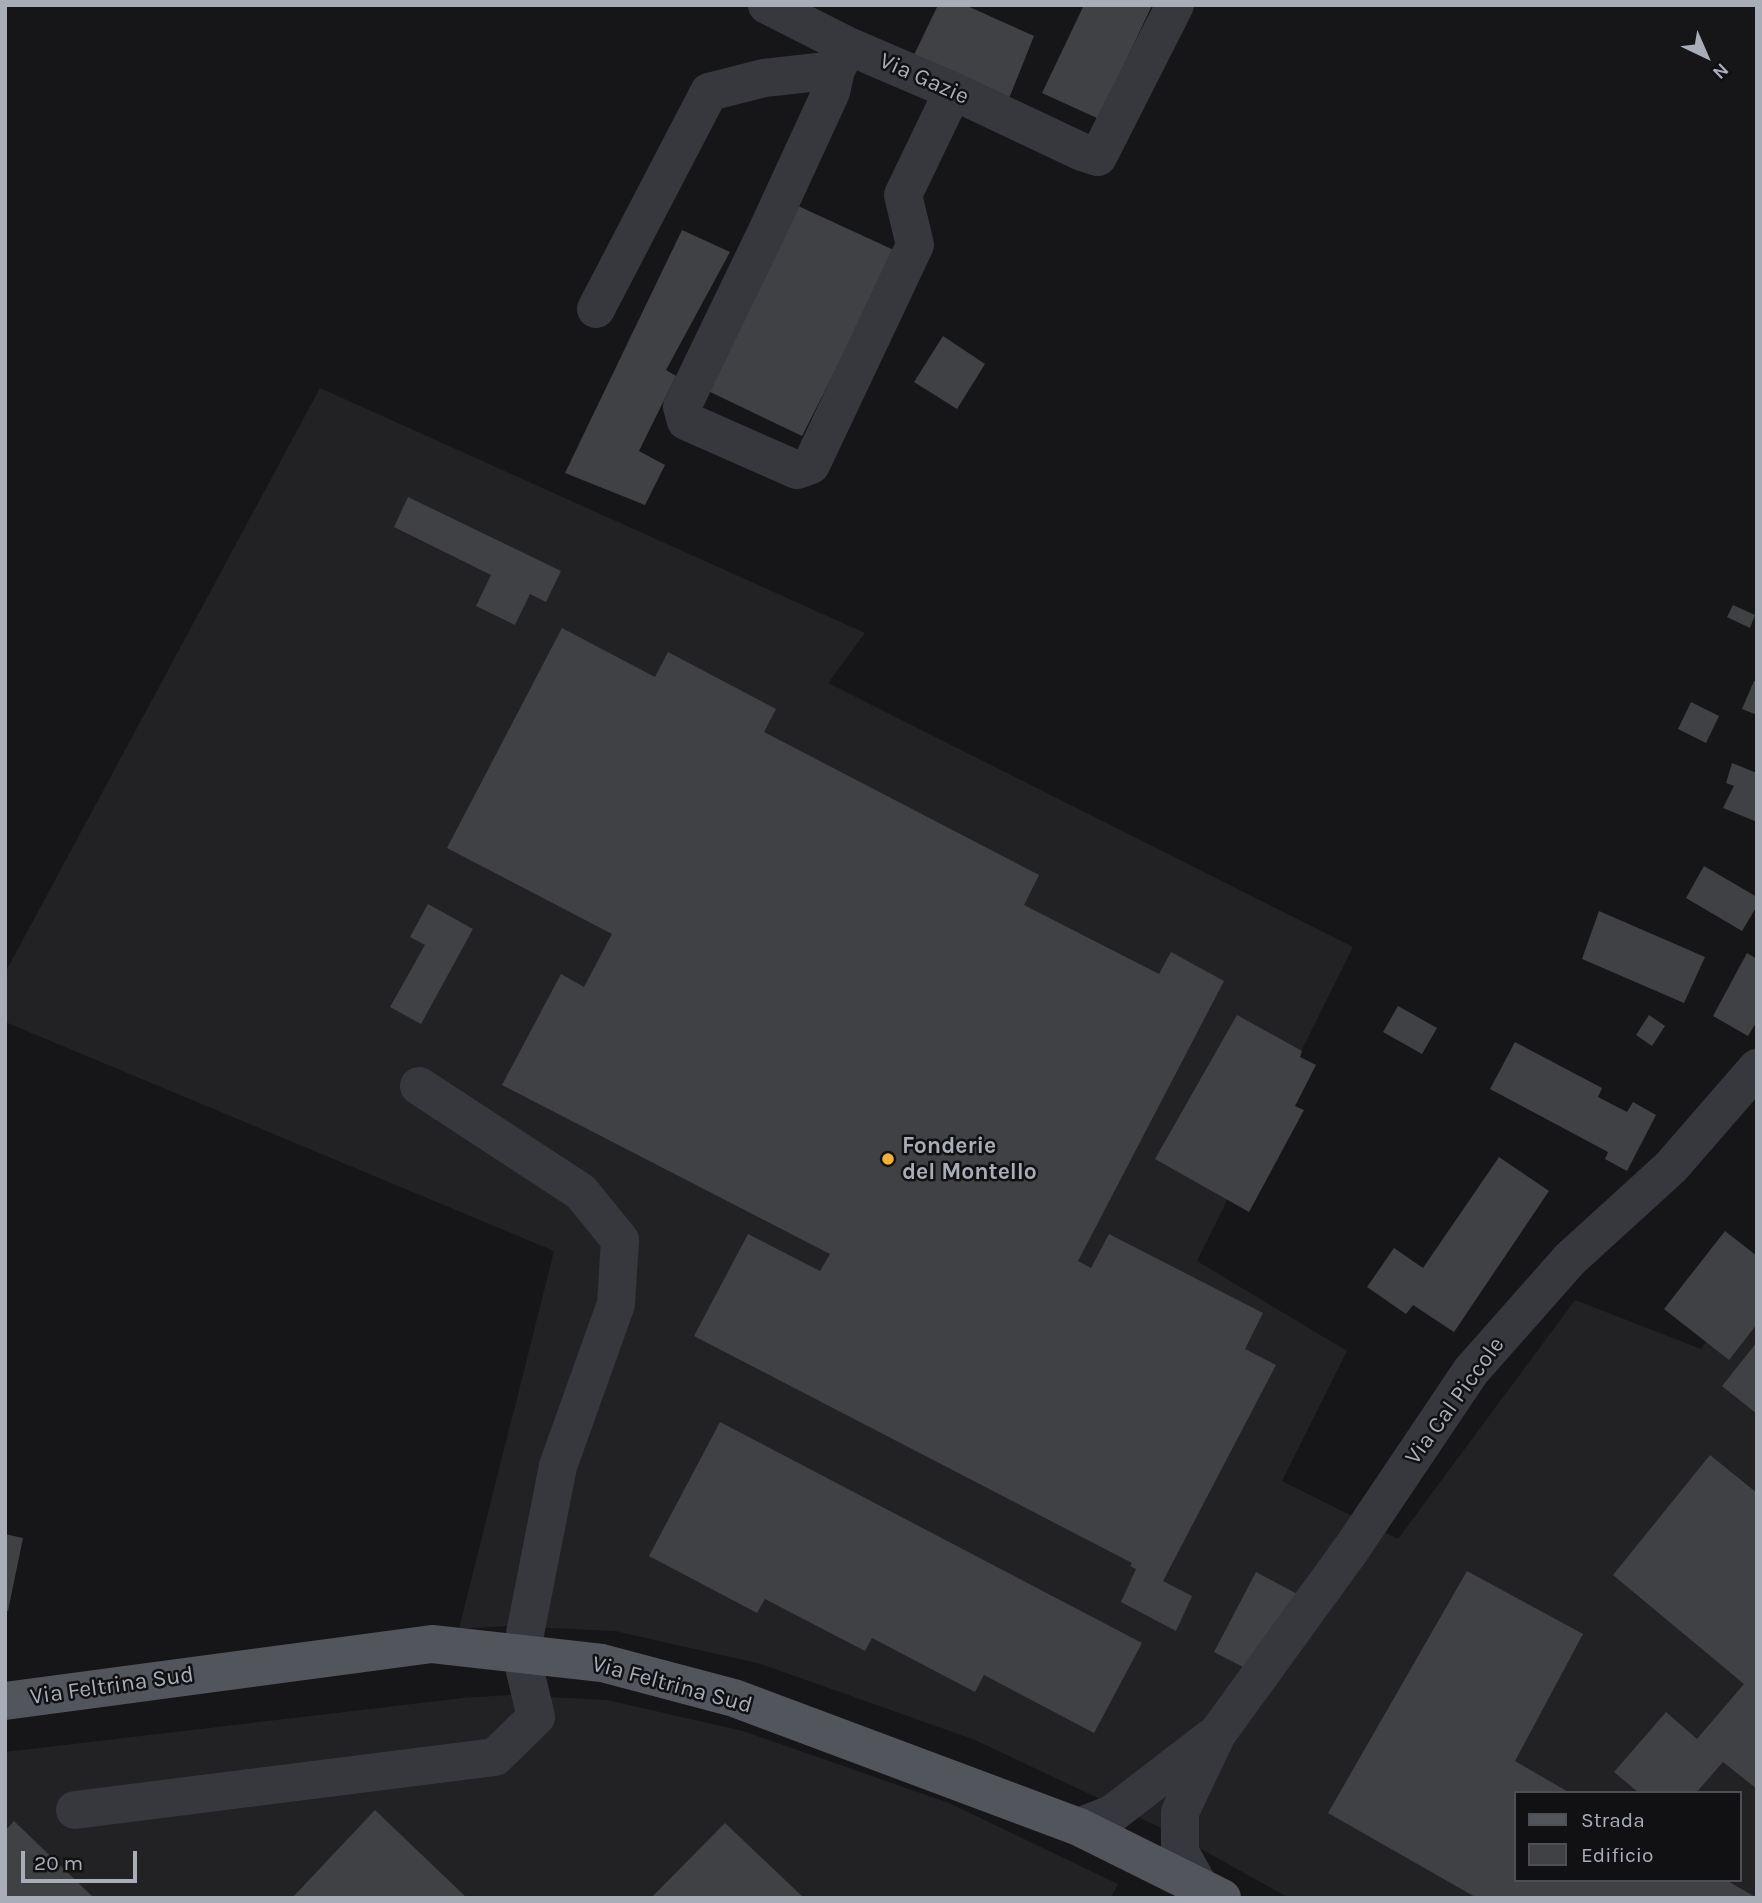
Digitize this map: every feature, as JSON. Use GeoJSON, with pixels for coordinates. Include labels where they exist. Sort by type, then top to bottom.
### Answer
{"type":"FeatureCollection","features":[{"type":"Feature","properties":{"kind":"main road","name":"Via Feltrina Sud"},"geometry":{"type":"LineString","coordinates":[[5,1701],[432,1644],[602,1663],[734,1698],[1079,1827],[1193,1890]]}},
{"type":"Feature","properties":{"kind":"street","name":"Via Gazie"},"geometry":{"type":"LineString","coordinates":[[774,7],[842,58],[953,91],[1098,157],[1175,5]]}},
{"type":"Feature","properties":{"kind":"street"},"geometry":{"type":"LineString","coordinates":[[842,58],[831,92],[768,231],[682,407],[685,421],[797,470],[811,465],[915,245],[903,195],[953,91]]}},
{"type":"Feature","properties":{"kind":"street"},"geometry":{"type":"LineString","coordinates":[[596,309],[709,92],[842,58]]}},
{"type":"Feature","properties":{"kind":"street","name":"Via Cal Piccole"},"geometry":{"type":"LineString","coordinates":[[1193,1890],[1180,1852],[1180,1812],[1217,1734],[1352,1548],[1471,1371],[1570,1259],[1671,1167],[1757,1068]]}},
{"type":"Feature","properties":{"kind":"street"},"geometry":{"type":"LineString","coordinates":[[75,1810],[495,1757],[536,1717],[521,1654],[558,1466],[616,1304],[620,1240],[582,1192],[419,1086]]}},
{"type":"Feature","properties":{"kind":"street","name":"Via Cal Piccole"},"geometry":{"type":"LineString","coordinates":[[1079,1827],[1112,1814],[1217,1734]]}},
{"type":"Feature","properties":{"kind":"shaded area"},"geometry":{"type":"Polygon","coordinates":[[[320,388],[865,633],[828,683],[1353,947],[1197,1261],[1347,1351],[1282,1481],[1398,1539],[1575,1300],[1701,1349],[1757,1267],[1757,1898],[1289,1898],[1176,1835],[975,1740],[761,1664],[615,1631],[508,1626],[459,1629],[554,1251],[5,1022],[5,973],[320,388]]]}},
{"type":"Feature","properties":{"kind":"shaded area"},"geometry":{"type":"Polygon","coordinates":[[[509,1695],[607,1700],[743,1731],[949,1803],[1118,1884],[1111,1898],[5,1898],[5,1752],[463,1698],[509,1695]]]}},
{"type":"Feature","properties":{"kind":"building"},"geometry":{"type":"Polygon","coordinates":[[[938,5],[965,5],[1034,36],[1006,106],[911,61],[938,5]]]}},
{"type":"Feature","properties":{"kind":"building"},"geometry":{"type":"Polygon","coordinates":[[[1084,5],[1152,5],[1099,119],[1042,93],[1084,5]]]}},
{"type":"Feature","properties":{"kind":"building"},"geometry":{"type":"Polygon","coordinates":[[[796,205],[896,251],[802,436],[708,391],[796,205]]]}},
{"type":"Feature","properties":{"kind":"building"},"geometry":{"type":"Polygon","coordinates":[[[682,230],[730,252],[666,370],[676,376],[639,451],[665,465],[645,505],[565,473],[682,230]]]}},
{"type":"Feature","properties":{"kind":"building"},"geometry":{"type":"Polygon","coordinates":[[[943,336],[985,364],[957,409],[914,382],[943,336]]]}},
{"type":"Feature","properties":{"kind":"building"},"geometry":{"type":"Polygon","coordinates":[[[408,497],[561,571],[546,602],[530,594],[515,625],[476,606],[491,575],[394,527],[408,497]]]}},
{"type":"Feature","properties":{"kind":"building"},"geometry":{"type":"Polygon","coordinates":[[[1733,605],[1755,615],[1750,628],[1727,617],[1733,605]]]}},
{"type":"Feature","properties":{"kind":"building","name":"Fonderie del Montello"},"geometry":{"type":"Polygon","coordinates":[[[562,628],[655,677],[668,652],[776,709],[764,732],[1039,875],[1024,905],[1159,974],[1171,952],[1224,981],[1078,1261],[1091,1268],[1109,1234],[1263,1313],[1245,1349],[1276,1365],[1163,1581],[1192,1596],[1176,1631],[1121,1602],[1136,1569],[1130,1566],[1132,1563],[694,1336],[748,1234],[820,1271],[830,1254],[502,1085],[561,974],[584,987],[612,934],[447,848],[562,628]]]}},
{"type":"Feature","properties":{"kind":"building"},"geometry":{"type":"Polygon","coordinates":[[[1754,681],[1757,682],[1757,715],[1742,709],[1754,681]]]}},
{"type":"Feature","properties":{"kind":"building"},"geometry":{"type":"Polygon","coordinates":[[[1691,702],[1719,716],[1706,743],[1678,729],[1691,702]]]}},
{"type":"Feature","properties":{"kind":"building"},"geometry":{"type":"Polygon","coordinates":[[[1732,763],[1757,773],[1757,822],[1723,808],[1734,786],[1726,783],[1732,763]]]}},
{"type":"Feature","properties":{"kind":"building"},"geometry":{"type":"Polygon","coordinates":[[[1704,866],[1757,897],[1757,906],[1742,931],[1686,898],[1704,866]]]}},
{"type":"Feature","properties":{"kind":"building"},"geometry":{"type":"Polygon","coordinates":[[[428,904],[473,929],[421,1024],[390,1007],[425,945],[410,937],[428,904]]]}},
{"type":"Feature","properties":{"kind":"building"},"geometry":{"type":"Polygon","coordinates":[[[1599,911],[1705,957],[1684,1003],[1582,959],[1599,911]]]}},
{"type":"Feature","properties":{"kind":"building"},"geometry":{"type":"Polygon","coordinates":[[[1747,953],[1757,959],[1757,1021],[1748,1036],[1713,1016],[1747,953]]]}},
{"type":"Feature","properties":{"kind":"building"},"geometry":{"type":"Polygon","coordinates":[[[1398,1006],[1437,1028],[1422,1054],[1383,1032],[1398,1006]]]}},
{"type":"Feature","properties":{"kind":"building"},"geometry":{"type":"Polygon","coordinates":[[[1237,1015],[1302,1051],[1300,1057],[1316,1065],[1295,1106],[1304,1110],[1249,1212],[1155,1159],[1237,1015]]]}},
{"type":"Feature","properties":{"kind":"building"},"geometry":{"type":"Polygon","coordinates":[[[1649,1015],[1665,1026],[1652,1046],[1636,1035],[1649,1015]]]}},
{"type":"Feature","properties":{"kind":"building"},"geometry":{"type":"Polygon","coordinates":[[[1515,1042],[1602,1088],[1598,1097],[1627,1112],[1633,1102],[1656,1115],[1627,1171],[1605,1159],[1608,1152],[1490,1089],[1515,1042]]]}},
{"type":"Feature","properties":{"kind":"building"},"geometry":{"type":"Polygon","coordinates":[[[1499,1157],[1549,1191],[1454,1332],[1413,1305],[1406,1314],[1367,1287],[1394,1248],[1423,1268],[1499,1157]]]}},
{"type":"Feature","properties":{"kind":"building"},"geometry":{"type":"Polygon","coordinates":[[[1725,1231],[1757,1256],[1757,1324],[1729,1360],[1664,1309],[1725,1231]]]}},
{"type":"Feature","properties":{"kind":"building"},"geometry":{"type":"Polygon","coordinates":[[[1757,1342],[1757,1414],[1722,1386],[1757,1342]]]}},
{"type":"Feature","properties":{"kind":"building"},"geometry":{"type":"Polygon","coordinates":[[[720,1422],[1142,1643],[1094,1733],[984,1675],[975,1692],[872,1638],[865,1651],[765,1599],[757,1613],[649,1556],[720,1422]]]}},
{"type":"Feature","properties":{"kind":"building"},"geometry":{"type":"Polygon","coordinates":[[[1710,1455],[1757,1493],[1757,1789],[1723,1762],[1698,1791],[1637,1791],[1614,1772],[1666,1712],[1697,1739],[1744,1684],[1613,1575],[1710,1455]]]}},
{"type":"Feature","properties":{"kind":"building"},"geometry":{"type":"Polygon","coordinates":[[[5,1534],[23,1538],[8,1611],[5,1610],[5,1534]]]}},
{"type":"Feature","properties":{"kind":"building"},"geometry":{"type":"Polygon","coordinates":[[[1467,1571],[1583,1634],[1515,1761],[1567,1791],[1514,1791],[1514,1882],[1729,1882],[1757,1898],[1477,1898],[1328,1813],[1467,1571]]]}},
{"type":"Feature","properties":{"kind":"building"},"geometry":{"type":"Polygon","coordinates":[[[1256,1572],[1303,1597],[1251,1671],[1214,1652],[1256,1572]]]}},
{"type":"Feature","properties":{"kind":"building"},"geometry":{"type":"Polygon","coordinates":[[[375,1810],[467,1898],[292,1898],[375,1810]]]}},
{"type":"Feature","properties":{"kind":"building"},"geometry":{"type":"Polygon","coordinates":[[[14,1821],[94,1898],[5,1898],[5,1831],[14,1821]]]}},
{"type":"Feature","properties":{"kind":"building"},"geometry":{"type":"Polygon","coordinates":[[[725,1823],[804,1898],[651,1898],[725,1823]]]}},
{"type":"Feature","properties":{"kind":"place","name":"Fonderie del Montello"},"geometry":{"type":"Point","coordinates":[888,1159]}}]}
